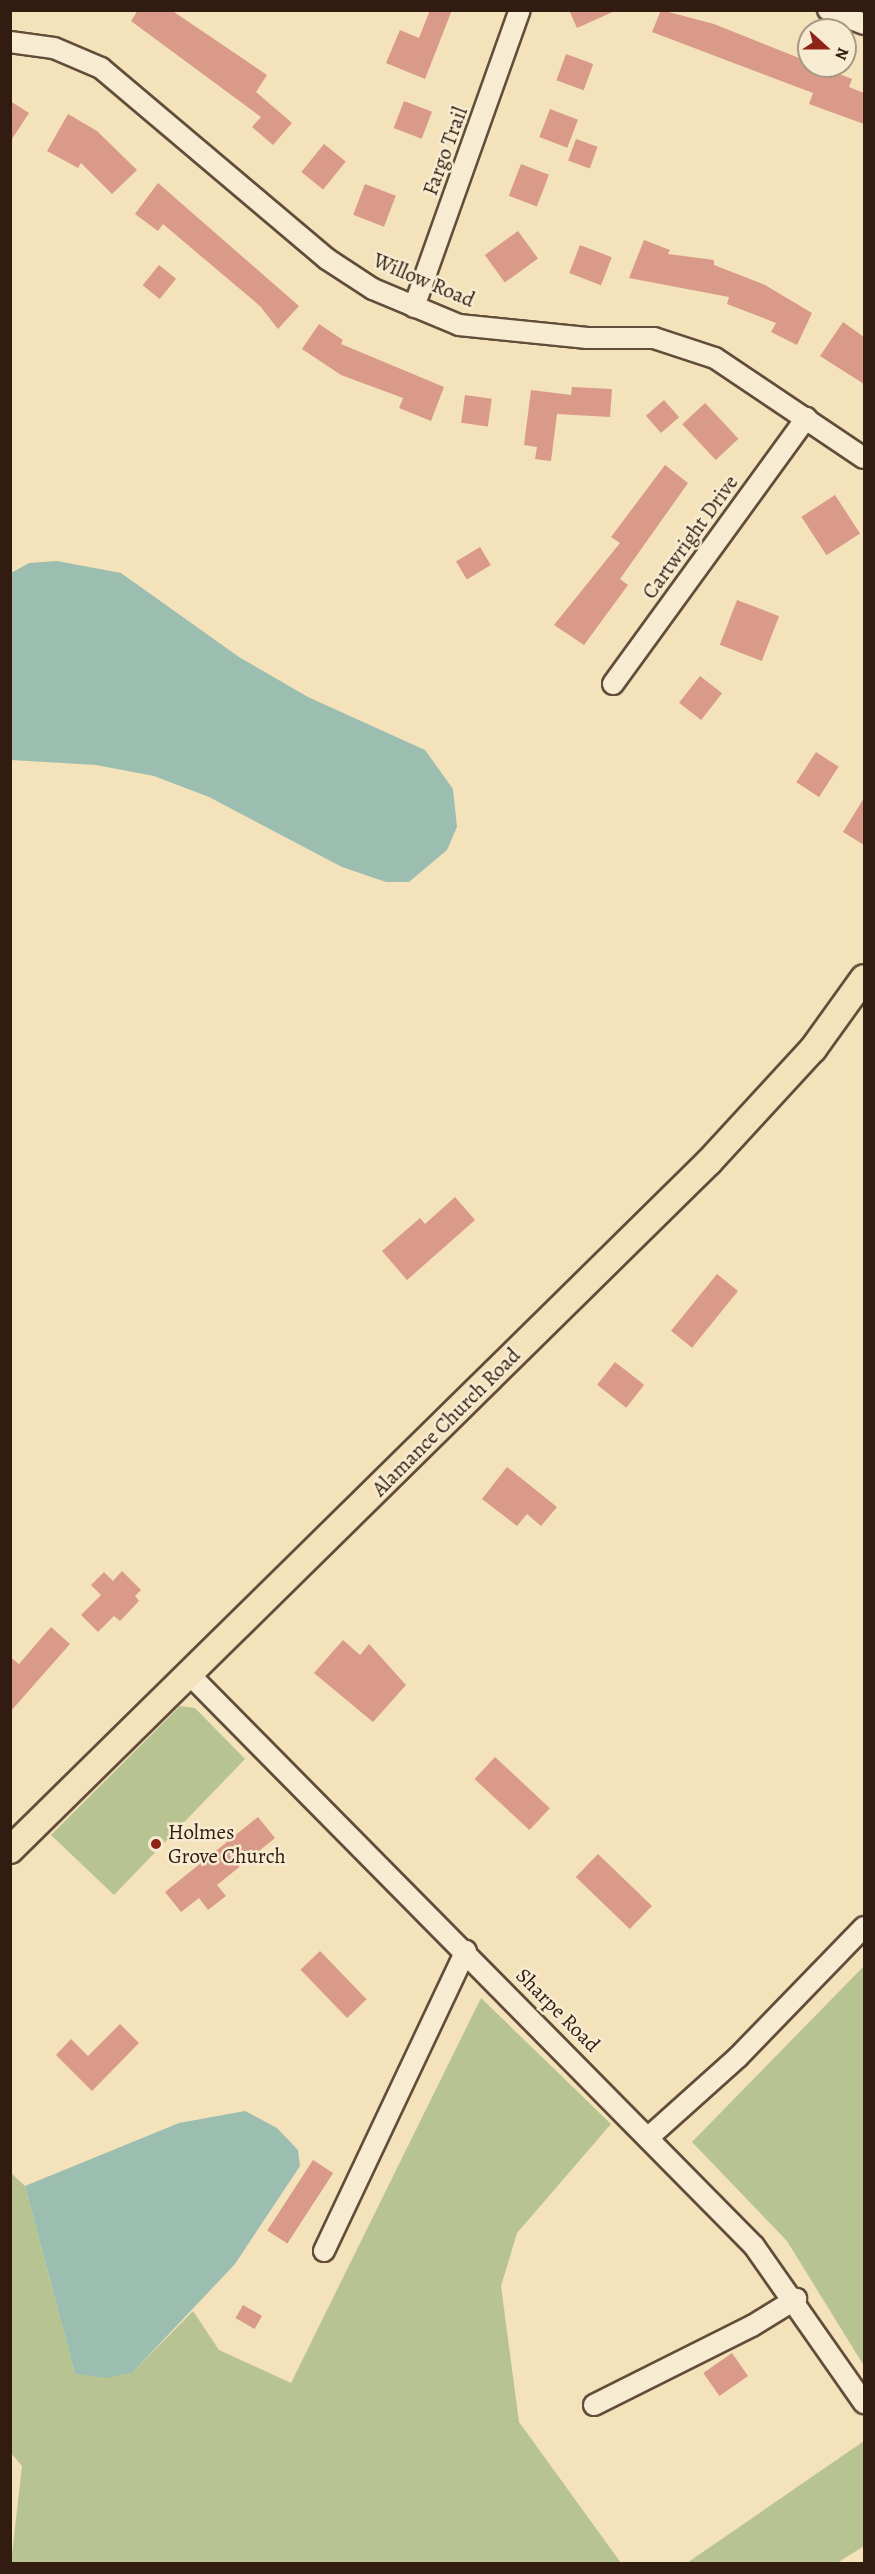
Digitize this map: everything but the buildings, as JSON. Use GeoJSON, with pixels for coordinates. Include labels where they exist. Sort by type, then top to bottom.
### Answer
{"type":"FeatureCollection","features":[{"type":"Feature","properties":{"kind":"main road","name":"Alamance Church Road"},"geometry":{"type":"LineString","coordinates":[[11,1848],[733,1137],[813,1049],[864,978]]}},
{"type":"Feature","properties":{"kind":"street","name":"Fargo Trail"},"geometry":{"type":"LineString","coordinates":[[414,307],[520,10]]}},
{"type":"Feature","properties":{"kind":"street"},"geometry":{"type":"LineString","coordinates":[[828,10],[864,24]]}},
{"type":"Feature","properties":{"kind":"street","name":"Willow Road"},"geometry":{"type":"LineString","coordinates":[[10,42],[54,48],[101,68],[327,259],[414,307],[459,325],[511,333],[654,338],[715,358],[864,458]]}},
{"type":"Feature","properties":{"kind":"street","name":"Cartwright Drive"},"geometry":{"type":"LineString","coordinates":[[613,684],[806,418]]}},
{"type":"Feature","properties":{"kind":"street","name":"Sharpe Road"},"geometry":{"type":"LineString","coordinates":[[189,1674],[650,2136],[754,2246],[796,2298],[864,2403]]}},
{"type":"Feature","properties":{"kind":"street"},"geometry":{"type":"LineString","coordinates":[[650,2136],[738,2057],[864,1927]]}},
{"type":"Feature","properties":{"kind":"street"},"geometry":{"type":"LineString","coordinates":[[324,2251],[466,1951]]}},
{"type":"Feature","properties":{"kind":"street"},"geometry":{"type":"LineString","coordinates":[[594,2405],[753,2326],[796,2298]]}},
{"type":"Feature","properties":{"kind":"green space"},"geometry":{"type":"Polygon","coordinates":[[[180,1706],[195,1708],[245,1759],[114,1895],[51,1835],[180,1706]]]}},
{"type":"Feature","properties":{"kind":"green space"},"geometry":{"type":"Polygon","coordinates":[[[864,1966],[864,2366],[787,2241],[692,2142],[864,1966]]]}},
{"type":"Feature","properties":{"kind":"green space"},"geometry":{"type":"Polygon","coordinates":[[[481,1998],[611,2124],[517,2233],[501,2286],[519,2422],[621,2563],[11,2563],[22,2466],[10,2452],[10,2172],[25,2186],[75,2374],[133,2372],[193,2311],[219,2350],[291,2383],[481,1998]]]}},
{"type":"Feature","properties":{"kind":"green space"},"geometry":{"type":"Polygon","coordinates":[[[864,2441],[864,2546],[837,2563],[687,2563],[864,2441]]]}},
{"type":"Feature","properties":{"kind":"shaded area"},"geometry":{"type":"Polygon","coordinates":[[[57,561],[121,573],[239,657],[308,697],[425,750],[453,789],[457,827],[447,850],[409,882],[386,882],[342,867],[209,797],[154,776],[96,765],[11,760],[11,573],[29,563],[57,561]]]}},
{"type":"Feature","properties":{"kind":"shaded area"},"geometry":{"type":"Polygon","coordinates":[[[245,2111],[277,2128],[298,2150],[300,2166],[235,2264],[133,2372],[108,2378],[75,2374],[25,2186],[179,2123],[245,2111]]]}},
{"type":"Feature","properties":{"kind":"place","name":"Holmes Grove Church"},"geometry":{"type":"Point","coordinates":[156,1844]}}]}
